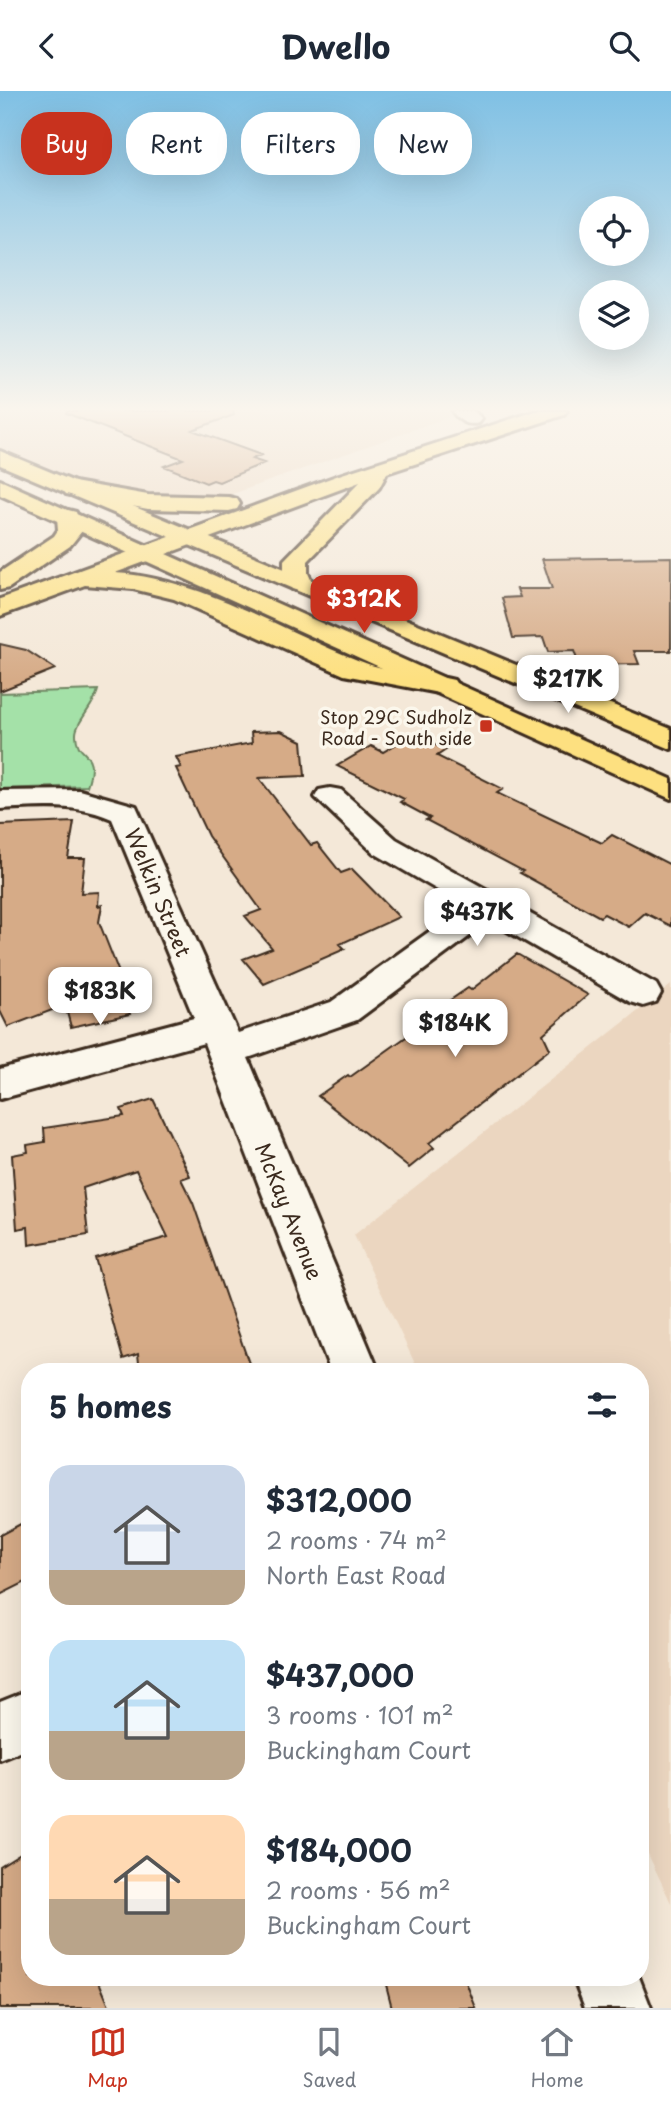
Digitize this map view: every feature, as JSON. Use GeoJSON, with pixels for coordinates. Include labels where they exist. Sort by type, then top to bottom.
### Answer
{"type":"FeatureCollection","features":[{"type":"Feature","properties":{"kind":"main road"},"geometry":{"type":"LineString","coordinates":[[31,500],[671,790]]}},
{"type":"Feature","properties":{"kind":"main road"},"geometry":{"type":"LineString","coordinates":[[101,500],[671,740]]}},
{"type":"Feature","properties":{"kind":"main road"},"geometry":{"type":"LineString","coordinates":[[139,500],[229,504]]}},
{"type":"Feature","properties":{"kind":"main road"},"geometry":{"type":"LineString","coordinates":[[0,608],[64,584],[136,548],[166,528],[238,500]]}},
{"type":"Feature","properties":{"kind":"main road"},"geometry":{"type":"LineString","coordinates":[[0,589],[136,548],[190,538],[291,500]]}},
{"type":"Feature","properties":{"kind":"main road"},"geometry":{"type":"LineString","coordinates":[[301,584],[296,573],[296,560],[354,500]]}},
{"type":"Feature","properties":{"kind":"main road"},"geometry":{"type":"LineString","coordinates":[[0,583],[62,541],[70,531],[68,517]]}},
{"type":"Feature","properties":{"kind":"main road"},"geometry":{"type":"LineString","coordinates":[[64,584],[106,579],[183,594],[354,669],[444,686]]}},
{"type":"Feature","properties":{"kind":"street"},"geometry":{"type":"LineString","coordinates":[[330,797],[385,846],[643,993]]}},
{"type":"Feature","properties":{"kind":"street","name":"Welkin Street"},"geometry":{"type":"LineString","coordinates":[[0,800],[86,800],[110,805],[125,813],[221,1038]]}},
{"type":"Feature","properties":{"kind":"street"},"geometry":{"type":"LineString","coordinates":[[0,1084],[344,1011],[489,905]]}},
{"type":"Feature","properties":{"kind":"street","name":"McKay Avenue"},"geometry":{"type":"LineString","coordinates":[[221,1038],[351,1363]]}},
{"type":"Feature","properties":{"kind":"street"},"geometry":{"type":"LineString","coordinates":[[0,1731],[21,1723]]}},
{"type":"Feature","properties":{"kind":"street"},"geometry":{"type":"LineString","coordinates":[[609,1986],[618,2008]]}},
{"type":"Feature","properties":{"kind":"shaded area"},"geometry":{"type":"Polygon","coordinates":[[[671,985],[671,1903],[649,1856],[649,1363],[415,1363],[354,1235],[671,985]]]}},
{"type":"Feature","properties":{"kind":"green space"},"geometry":{"type":"Polygon","coordinates":[[[98,690],[76,735],[77,743],[91,766],[87,786],[0,789],[0,693],[98,690]]]}},
{"type":"Feature","properties":{"kind":"building"},"geometry":{"type":"Polygon","coordinates":[[[671,557],[671,651],[634,651],[639,664],[579,665],[574,651],[548,652],[543,637],[513,638],[502,598],[520,597],[517,589],[552,589],[542,559],[671,557]]]}},
{"type":"Feature","properties":{"kind":"building"},"geometry":{"type":"Polygon","coordinates":[[[0,644],[26,650],[55,669],[0,691],[0,644]]]}},
{"type":"Feature","properties":{"kind":"building"},"geometry":{"type":"Polygon","coordinates":[[[281,731],[302,741],[305,776],[259,778],[311,845],[317,843],[341,873],[352,869],[399,917],[340,944],[345,949],[264,984],[243,959],[272,948],[245,916],[261,910],[208,836],[176,768],[181,767],[176,757],[252,743],[251,732],[281,731]]]}},
{"type":"Feature","properties":{"kind":"building"},"geometry":{"type":"Polygon","coordinates":[[[413,734],[446,750],[437,756],[503,789],[497,793],[602,843],[612,835],[671,865],[671,926],[645,913],[629,927],[604,914],[600,917],[520,873],[523,871],[426,820],[430,818],[400,802],[404,799],[337,766],[371,746],[383,752],[413,734]]]}},
{"type":"Feature","properties":{"kind":"building"},"geometry":{"type":"Polygon","coordinates":[[[74,822],[68,858],[85,858],[81,893],[99,892],[98,906],[102,905],[99,922],[129,998],[125,999],[130,1014],[71,1027],[65,1005],[8,1027],[0,1011],[0,825],[74,822]]]}},
{"type":"Feature","properties":{"kind":"building"},"geometry":{"type":"Polygon","coordinates":[[[517,954],[588,995],[543,1034],[550,1049],[429,1143],[434,1148],[409,1168],[318,1096],[348,1075],[350,1077],[434,1017],[430,1014],[468,988],[471,990],[517,954]]]}},
{"type":"Feature","properties":{"kind":"building"},"geometry":{"type":"Polygon","coordinates":[[[153,1099],[190,1176],[181,1179],[193,1203],[249,1363],[139,1363],[138,1354],[123,1359],[95,1258],[168,1237],[136,1170],[83,1188],[88,1235],[29,1245],[28,1227],[17,1229],[12,1155],[28,1152],[27,1145],[45,1142],[44,1128],[124,1116],[121,1109],[153,1099]]]}},
{"type":"Feature","properties":{"kind":"building"},"geometry":{"type":"Polygon","coordinates":[[[21,1524],[21,1584],[0,1595],[0,1535],[21,1524]]]}},
{"type":"Feature","properties":{"kind":"building"},"geometry":{"type":"Polygon","coordinates":[[[21,1853],[21,1986],[101,1986],[110,2008],[0,2008],[0,1866],[21,1853]]]}},
{"type":"Feature","properties":{"kind":"building"},"geometry":{"type":"Polygon","coordinates":[[[386,1986],[467,1986],[476,2008],[392,2008],[386,1986]]]}},
{"type":"Feature","properties":{"kind":"place","name":"Stop 29C Sudholz Road - South side"},"geometry":{"type":"Point","coordinates":[486,726]}}]}
